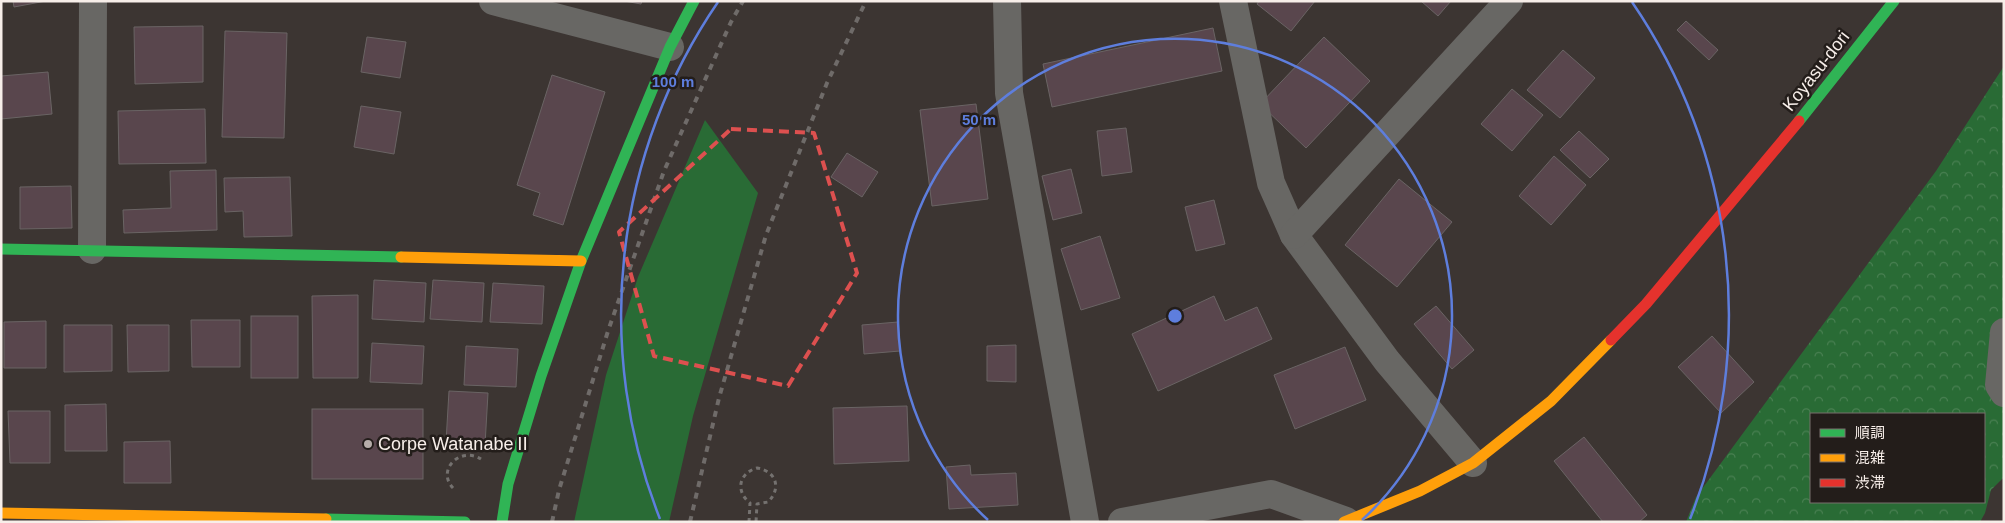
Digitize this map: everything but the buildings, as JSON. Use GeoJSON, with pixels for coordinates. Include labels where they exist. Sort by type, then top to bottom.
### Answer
{"type":"FeatureCollection","features":[{"type":"Feature","properties":{"kind":"street"},"geometry":{"type":"LineString","coordinates":[[493,1],[670,47]]}},
{"type":"Feature","properties":{"kind":"street"},"geometry":{"type":"LineString","coordinates":[[502,522],[508,484],[535,394],[581,261],[670,47],[694,1]]}},
{"type":"Feature","properties":{"kind":"street"},"geometry":{"type":"LineString","coordinates":[[1007,1],[1009,93],[1084,522]]}},
{"type":"Feature","properties":{"kind":"street"},"geometry":{"type":"LineString","coordinates":[[1233,1],[1271,183],[1294,235],[1387,361],[1473,464]]}},
{"type":"Feature","properties":{"kind":"street"},"geometry":{"type":"LineString","coordinates":[[1294,235],[1509,1]]}},
{"type":"Feature","properties":{"kind":"street","name":"Koyasu-dori"},"geometry":{"type":"LineString","coordinates":[[1345,521],[1420,491],[1473,464],[1551,401],[1646,304],[1765,163],[1894,1]]}},
{"type":"Feature","properties":{"kind":"street"},"geometry":{"type":"LineString","coordinates":[[92,250],[99,2]]}},
{"type":"Feature","properties":{"kind":"street"},"geometry":{"type":"LineString","coordinates":[[1,249],[581,261]]}},
{"type":"Feature","properties":{"kind":"street"},"geometry":{"type":"LineString","coordinates":[[2004,332],[1999,385],[2004,393]]}},
{"type":"Feature","properties":{"kind":"street"},"geometry":{"type":"LineString","coordinates":[[1378,522],[1420,491]]}},
{"type":"Feature","properties":{"kind":"street"},"geometry":{"type":"LineString","coordinates":[[1122,522],[1271,494],[1345,521]]}},
{"type":"Feature","properties":{"kind":"street"},"geometry":{"type":"LineString","coordinates":[[1,513],[465,522]]}},
{"type":"Feature","properties":{"kind":"path"},"geometry":{"type":"LineString","coordinates":[[455,491],[450,485],[448,472],[454,460],[460,456],[473,455],[485,462]]}},
{"type":"Feature","properties":{"kind":"path"},"geometry":{"type":"LineString","coordinates":[[749,522],[750,503],[742,495],[740,489],[742,477],[751,469],[757,468],[768,471],[776,480],[775,492],[768,502],[756,504],[756,522]]}},
{"type":"Feature","properties":{"kind":"highlighted area"},"geometry":{"type":"Polygon","coordinates":[[[731,129],[814,133],[857,273],[788,386],[654,356],[619,232],[731,129]]]}},
{"type":"Feature","properties":{"kind":"green space"},"geometry":{"type":"Polygon","coordinates":[[[2004,66],[2004,477],[1991,490],[1985,513],[1980,522],[1686,522],[1696,497],[1936,171],[2004,66]]]}},
{"type":"Feature","properties":{"kind":"green space"},"geometry":{"type":"Polygon","coordinates":[[[705,120],[758,193],[693,416],[669,522],[574,522],[606,375],[638,277],[705,120]]]}},
{"type":"Feature","properties":{"kind":"railway"},"geometry":{"type":"LineString","coordinates":[[552,522],[559,490],[608,331],[664,171],[731,22],[743,1]]}},
{"type":"Feature","properties":{"kind":"railway"},"geometry":{"type":"LineString","coordinates":[[690,522],[719,398],[766,235],[827,83],[866,1]]}},
{"type":"Feature","properties":{"kind":"traffic: fast"},"geometry":{"type":"LineString","coordinates":[[502,522],[508,484],[541,376],[581,261],[670,47],[694,1]]}},
{"type":"Feature","properties":{"kind":"traffic: fast"},"geometry":{"type":"LineString","coordinates":[[1799,121],[1894,1]]}},
{"type":"Feature","properties":{"kind":"traffic: fast"},"geometry":{"type":"LineString","coordinates":[[1,249],[401,257]]}},
{"type":"Feature","properties":{"kind":"traffic: fast"},"geometry":{"type":"LineString","coordinates":[[326,519],[465,522]]}},
{"type":"Feature","properties":{"kind":"traffic: slow"},"geometry":{"type":"LineString","coordinates":[[401,257],[581,261]]}},
{"type":"Feature","properties":{"kind":"traffic: slow"},"geometry":{"type":"LineString","coordinates":[[1344,522],[1420,491],[1473,463],[1551,401],[1611,340]]}},
{"type":"Feature","properties":{"kind":"traffic: slow"},"geometry":{"type":"LineString","coordinates":[[1,513],[326,519]]}},
{"type":"Feature","properties":{"kind":"traffic: jam"},"geometry":{"type":"LineString","coordinates":[[1611,340],[1646,304],[1799,121]]}},
{"type":"Feature","properties":{"kind":"place","name":"Corpe WatanabeⅡ"},"geometry":{"type":"Point","coordinates":[368,444]}}]}
